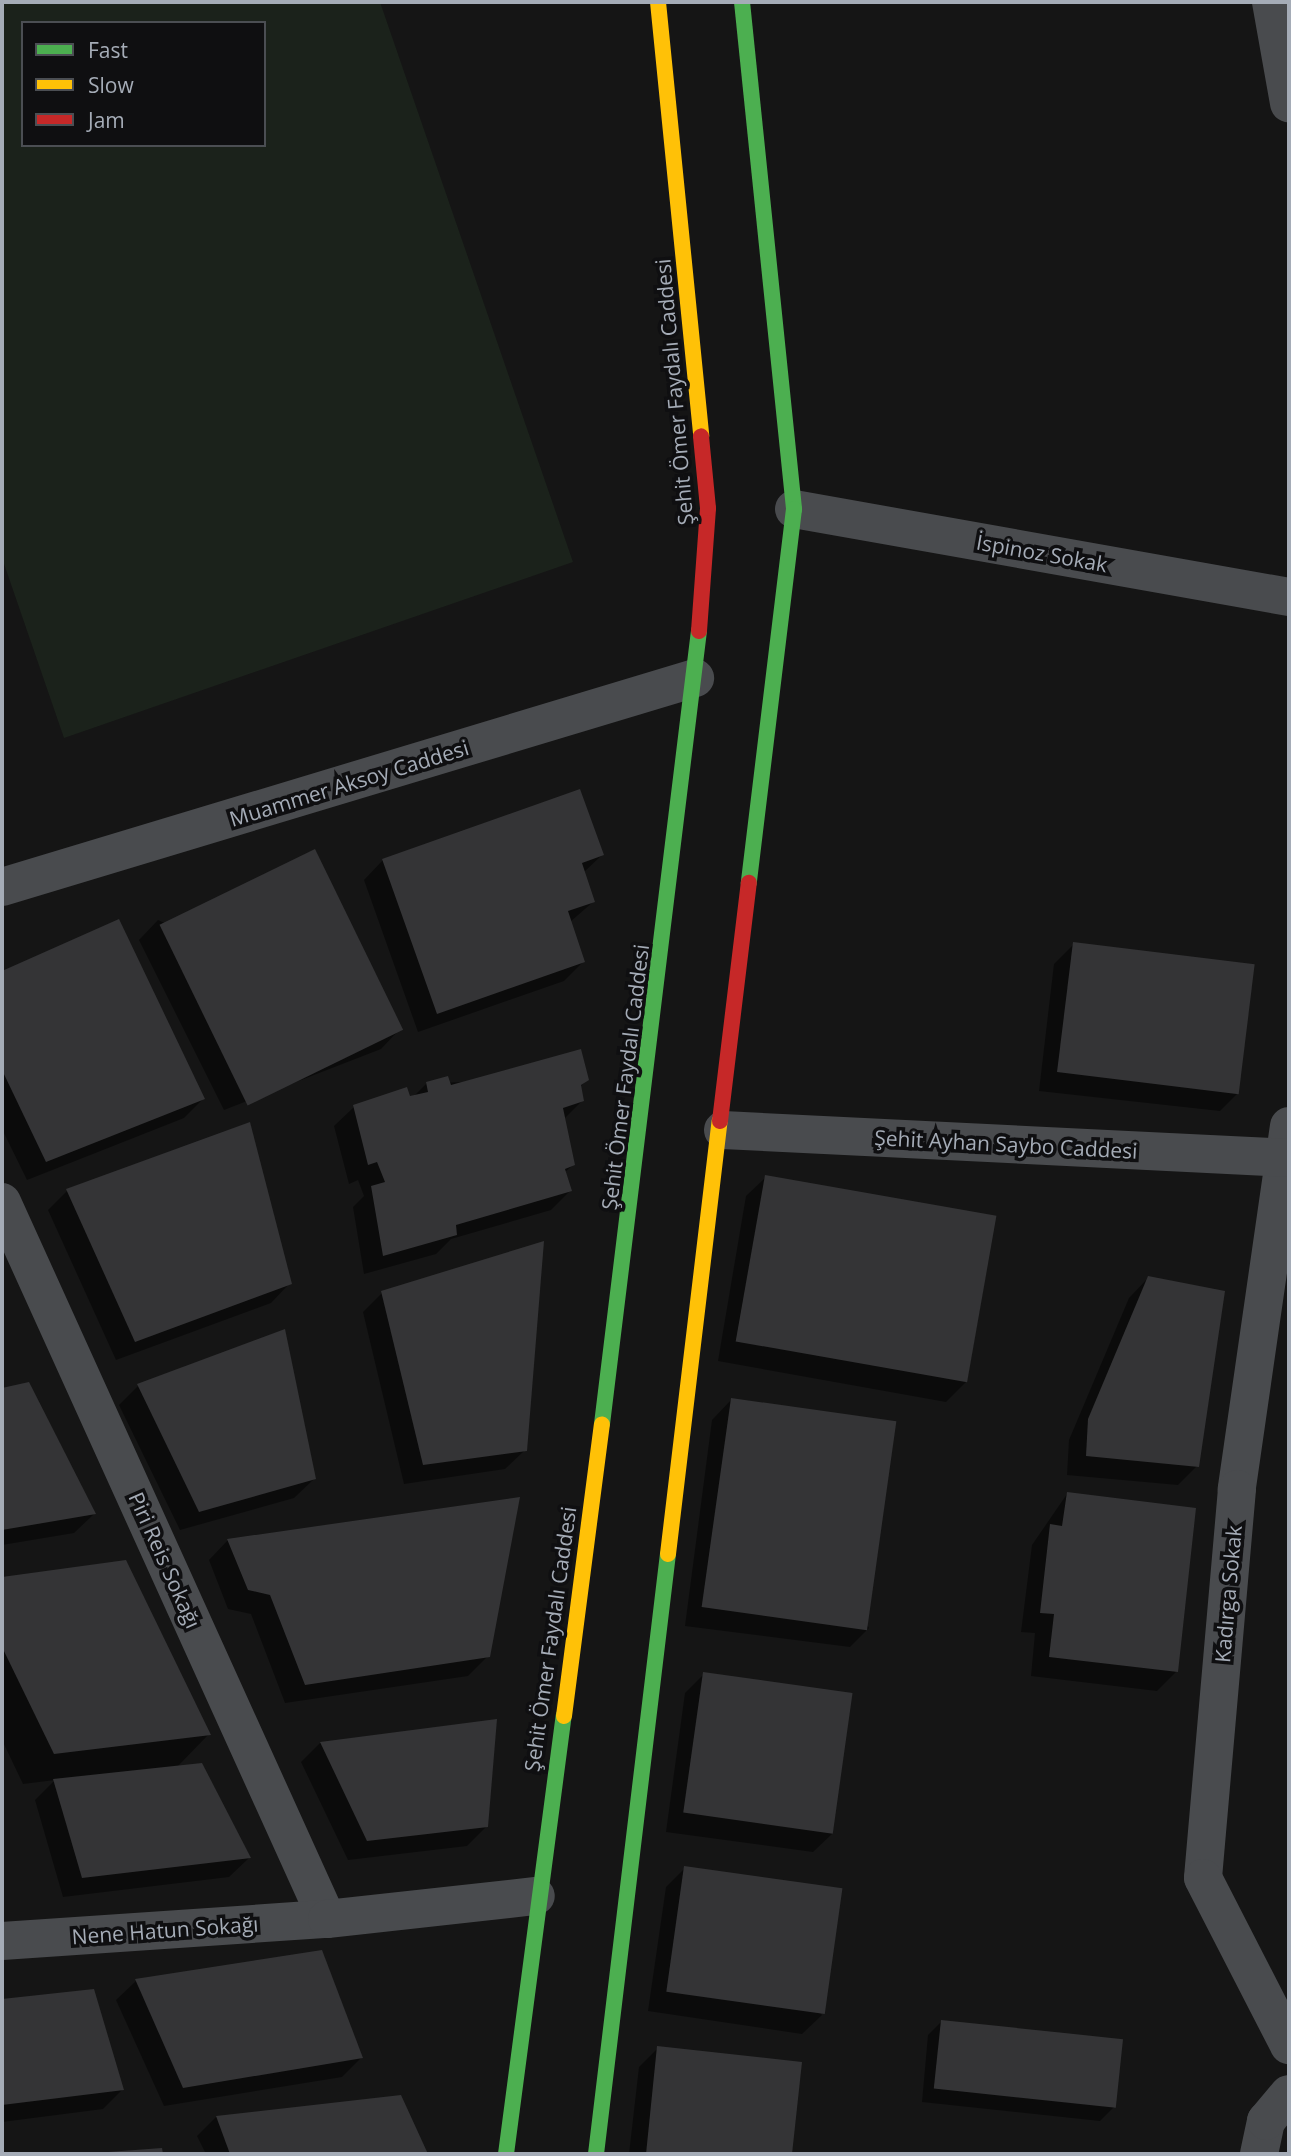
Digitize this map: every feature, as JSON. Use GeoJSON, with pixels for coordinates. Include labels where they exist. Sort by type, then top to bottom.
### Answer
{"type":"FeatureCollection","features":[{"type":"Feature","properties":{"kind":"main road","name":"Şehit Ömer Faydalı Caddesi"},"geometry":{"type":"LineString","coordinates":[[506,2154],[536,1896],[695,678],[708,508],[658,2]]}},
{"type":"Feature","properties":{"kind":"main road"},"geometry":{"type":"LineString","coordinates":[[596,2154],[723,1130],[794,509],[745,3]]}},
{"type":"Feature","properties":{"kind":"street"},"geometry":{"type":"LineString","coordinates":[[1271,2],[1289,103]]}},
{"type":"Feature","properties":{"kind":"street","name":"İspinoz Sokak"},"geometry":{"type":"LineString","coordinates":[[794,509],[1289,597]]}},
{"type":"Feature","properties":{"kind":"street","name":"Muammer Aksoy Caddesi"},"geometry":{"type":"LineString","coordinates":[[2,887],[695,678]]}},
{"type":"Feature","properties":{"kind":"street","name":"Şehit Ayhan Saybo Caddesi"},"geometry":{"type":"LineString","coordinates":[[723,1130],[1287,1148]]}},
{"type":"Feature","properties":{"kind":"street","name":"Kadırga Sokak"},"geometry":{"type":"LineString","coordinates":[[1287,1148],[1237,1489],[1203,1878],[1289,2045]]}},
{"type":"Feature","properties":{"kind":"street","name":"Piri Reis Sokağı"},"geometry":{"type":"LineString","coordinates":[[2,1202],[327,1919]]}},
{"type":"Feature","properties":{"kind":"street","name":"Nene Hatun Sokağı"},"geometry":{"type":"LineString","coordinates":[[2,1941],[327,1919],[536,1896]]}},
{"type":"Feature","properties":{"kind":"street"},"geometry":{"type":"LineString","coordinates":[[1259,2154],[1266,2122],[1289,2094]]}},
{"type":"Feature","properties":{"kind":"shaded area"},"geometry":{"type":"Polygon","coordinates":[[[2,2],[380,2],[573,562],[64,738],[2,558],[2,2]]]}},
{"type":"Feature","properties":{"kind":"building"},"geometry":{"type":"Polygon","coordinates":[[[580,789],[604,855],[582,863],[595,902],[568,911],[585,962],[437,1014],[382,859],[580,789]]]}},
{"type":"Feature","properties":{"kind":"building"},"geometry":{"type":"Polygon","coordinates":[[[315,849],[403,1030],[248,1105],[160,925],[315,849]]]}},
{"type":"Feature","properties":{"kind":"building"},"geometry":{"type":"Polygon","coordinates":[[[119,919],[205,1099],[46,1162],[2,1070],[2,971],[119,919]]]}},
{"type":"Feature","properties":{"kind":"building"},"geometry":{"type":"Polygon","coordinates":[[[1073,942],[1255,964],[1239,1094],[1057,1072],[1073,942]]]}},
{"type":"Feature","properties":{"kind":"building"},"geometry":{"type":"Polygon","coordinates":[[[581,1049],[589,1080],[581,1085],[584,1101],[563,1108],[575,1165],[565,1169],[572,1191],[456,1225],[457,1235],[383,1256],[371,1186],[385,1182],[377,1162],[368,1165],[353,1105],[407,1087],[410,1096],[428,1092],[426,1082],[448,1076],[451,1085],[581,1049]]]}},
{"type":"Feature","properties":{"kind":"building"},"geometry":{"type":"Polygon","coordinates":[[[250,1122],[292,1284],[135,1342],[66,1189],[250,1122]]]}},
{"type":"Feature","properties":{"kind":"building"},"geometry":{"type":"Polygon","coordinates":[[[765,1175],[996,1216],[967,1382],[736,1341],[765,1175]]]}},
{"type":"Feature","properties":{"kind":"building"},"geometry":{"type":"Polygon","coordinates":[[[544,1241],[527,1451],[423,1465],[381,1291],[544,1241]]]}},
{"type":"Feature","properties":{"kind":"building"},"geometry":{"type":"Polygon","coordinates":[[[1148,1276],[1225,1291],[1199,1467],[1086,1456],[1088,1419],[1148,1276]]]}},
{"type":"Feature","properties":{"kind":"building"},"geometry":{"type":"Polygon","coordinates":[[[285,1329],[316,1479],[199,1512],[137,1384],[285,1329]]]}},
{"type":"Feature","properties":{"kind":"building"},"geometry":{"type":"Polygon","coordinates":[[[29,1382],[96,1514],[2,1530],[2,1388],[29,1382]]]}},
{"type":"Feature","properties":{"kind":"building"},"geometry":{"type":"Polygon","coordinates":[[[731,1398],[896,1421],[867,1630],[702,1607],[731,1398]]]}},
{"type":"Feature","properties":{"kind":"building"},"geometry":{"type":"Polygon","coordinates":[[[1067,1492],[1196,1508],[1178,1672],[1049,1657],[1054,1614],[1040,1613],[1050,1524],[1062,1526],[1067,1492]]]}},
{"type":"Feature","properties":{"kind":"building"},"geometry":{"type":"Polygon","coordinates":[[[520,1497],[490,1657],[305,1685],[270,1595],[248,1590],[227,1539],[520,1497]]]}},
{"type":"Feature","properties":{"kind":"building"},"geometry":{"type":"Polygon","coordinates":[[[126,1560],[211,1735],[54,1754],[2,1647],[2,1577],[126,1560]]]}},
{"type":"Feature","properties":{"kind":"building"},"geometry":{"type":"Polygon","coordinates":[[[703,1672],[853,1693],[833,1834],[683,1813],[703,1672]]]}},
{"type":"Feature","properties":{"kind":"building"},"geometry":{"type":"Polygon","coordinates":[[[497,1719],[488,1827],[367,1841],[320,1742],[497,1719]]]}},
{"type":"Feature","properties":{"kind":"building"},"geometry":{"type":"Polygon","coordinates":[[[202,1763],[251,1858],[82,1878],[53,1779],[202,1763]]]}},
{"type":"Feature","properties":{"kind":"building"},"geometry":{"type":"Polygon","coordinates":[[[684,1866],[842,1888],[825,2014],[666,1992],[684,1866]]]}},
{"type":"Feature","properties":{"kind":"building"},"geometry":{"type":"Polygon","coordinates":[[[322,1950],[363,2058],[183,2088],[135,1979],[322,1950]]]}},
{"type":"Feature","properties":{"kind":"building"},"geometry":{"type":"Polygon","coordinates":[[[94,1989],[124,2090],[2,2105],[2,1999],[94,1989]]]}},
{"type":"Feature","properties":{"kind":"building"},"geometry":{"type":"Polygon","coordinates":[[[941,2020],[1123,2039],[1116,2108],[934,2089],[941,2020]]]}},
{"type":"Feature","properties":{"kind":"building"},"geometry":{"type":"Polygon","coordinates":[[[657,2046],[802,2062],[792,2154],[646,2154],[657,2046]]]}},
{"type":"Feature","properties":{"kind":"building"},"geometry":{"type":"Polygon","coordinates":[[[401,2095],[428,2154],[230,2154],[216,2116],[401,2095]]]}},
{"type":"Feature","properties":{"kind":"building"},"geometry":{"type":"Polygon","coordinates":[[[162,2148],[163,2154],[108,2154],[108,2152],[162,2148]]]}},
{"type":"Feature","properties":{"kind":"traffic: fast"},"geometry":{"type":"LineString","coordinates":[[742,2],[794,509],[749,883]]}},
{"type":"Feature","properties":{"kind":"traffic: fast"},"geometry":{"type":"LineString","coordinates":[[602,1424],[699,631]]}},
{"type":"Feature","properties":{"kind":"traffic: fast"},"geometry":{"type":"LineString","coordinates":[[596,2154],[668,1554]]}},
{"type":"Feature","properties":{"kind":"traffic: fast"},"geometry":{"type":"LineString","coordinates":[[506,2154],[564,1716]]}},
{"type":"Feature","properties":{"kind":"traffic: slow"},"geometry":{"type":"LineString","coordinates":[[658,2],[701,436]]}},
{"type":"Feature","properties":{"kind":"traffic: slow"},"geometry":{"type":"LineString","coordinates":[[668,1554],[720,1121]]}},
{"type":"Feature","properties":{"kind":"traffic: slow"},"geometry":{"type":"LineString","coordinates":[[564,1716],[602,1424]]}},
{"type":"Feature","properties":{"kind":"traffic: jam"},"geometry":{"type":"LineString","coordinates":[[699,631],[708,508],[701,436]]}},
{"type":"Feature","properties":{"kind":"traffic: jam"},"geometry":{"type":"LineString","coordinates":[[720,1121],[749,883]]}}]}
